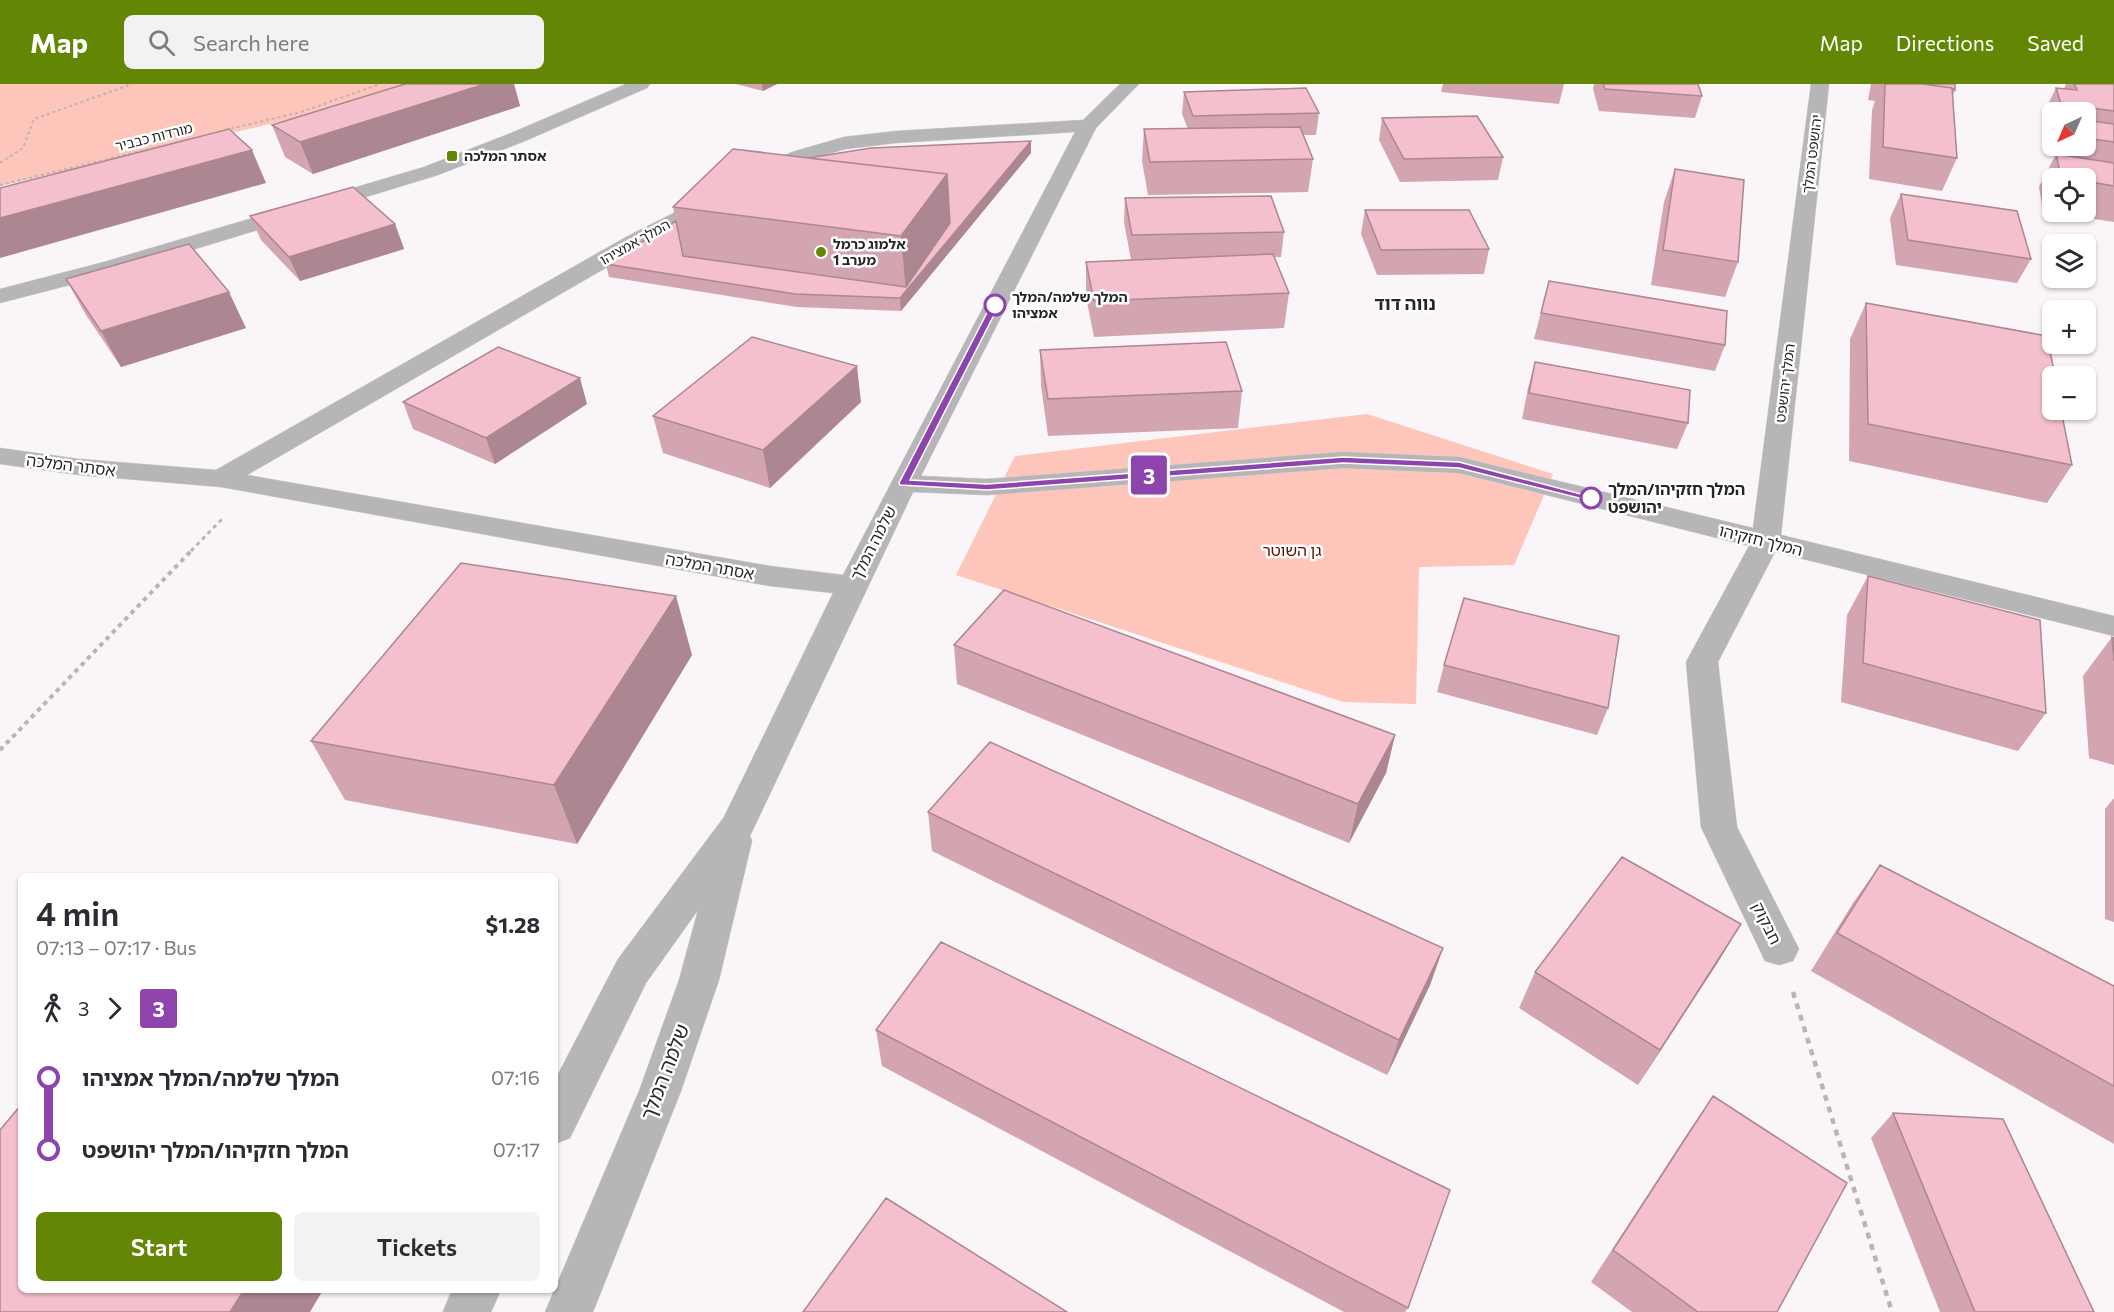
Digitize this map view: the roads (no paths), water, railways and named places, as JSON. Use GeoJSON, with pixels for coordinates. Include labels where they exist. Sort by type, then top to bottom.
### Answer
{"type":"FeatureCollection","features":[{"type":"Feature","properties":{"kind":"street"},"geometry":{"type":"LineString","coordinates":[[0,296],[146,257],[431,171],[518,137],[641,84]]}},
{"type":"Feature","properties":{"kind":"street","name":"שלמה המלך"},"geometry":{"type":"LineString","coordinates":[[558,1118],[632,971],[738,825],[852,586],[1088,125],[1130,84]]}},
{"type":"Feature","properties":{"kind":"street","name":"יהושפט המלך"},"geometry":{"type":"LineString","coordinates":[[1803,223],[1820,84]]}},
{"type":"Feature","properties":{"kind":"street","name":"המלך אמציהו"},"geometry":{"type":"LineString","coordinates":[[222,479],[634,242],[736,186],[799,156],[844,143],[896,137],[1088,125]]}},
{"type":"Feature","properties":{"kind":"street","name":"המלך יהושפט"},"geometry":{"type":"LineString","coordinates":[[1766,542],[1803,223]]}},
{"type":"Feature","properties":{"kind":"street","name":"אסתר המלכה"},"geometry":{"type":"LineString","coordinates":[[0,456],[79,467],[222,479],[759,574],[852,586]]}},
{"type":"Feature","properties":{"kind":"street","name":"המלך חזקיהו"},"geometry":{"type":"LineString","coordinates":[[904,483],[987,487],[1343,460],[1459,465],[2114,626]]}},
{"type":"Feature","properties":{"kind":"street","name":"חבקוק"},"geometry":{"type":"LineString","coordinates":[[1766,542],[1702,662],[1719,827],[1779,949]]}},
{"type":"Feature","properties":{"kind":"street","name":"שלמה המלך"},"geometry":{"type":"LineString","coordinates":[[569,1312],[660,1091],[699,980],[738,825]]}},
{"type":"Feature","properties":{"kind":"street"},"geometry":{"type":"LineString","coordinates":[[467,1312],[476,1293]]}},
{"type":"Feature","properties":{"kind":"place","name":"אסתר המלכה"},"geometry":{"type":"Point","coordinates":[452,156]}},
{"type":"Feature","properties":{"kind":"place","name":"אלמוג כרמל מערב 1"},"geometry":{"type":"Point","coordinates":[821,252]}},
{"type":"Feature","properties":{"kind":"place","name":"המלך שלמה/המלך אמציהו"},"geometry":{"type":"Point","coordinates":[995,305]}},
{"type":"Feature","properties":{"kind":"place","name":"המלך חזקיהו/המלך יהושפט"},"geometry":{"type":"Point","coordinates":[1591,498]}},
{"type":"Feature","properties":{"kind":"district","name":"נווה דוד"},"geometry":{"type":"Point","coordinates":[1405,304]}},
{"type":"Feature","properties":{"kind":"park label","name":"גן השוטר"},"geometry":{"type":"Point","coordinates":[1292,550]}}]}
